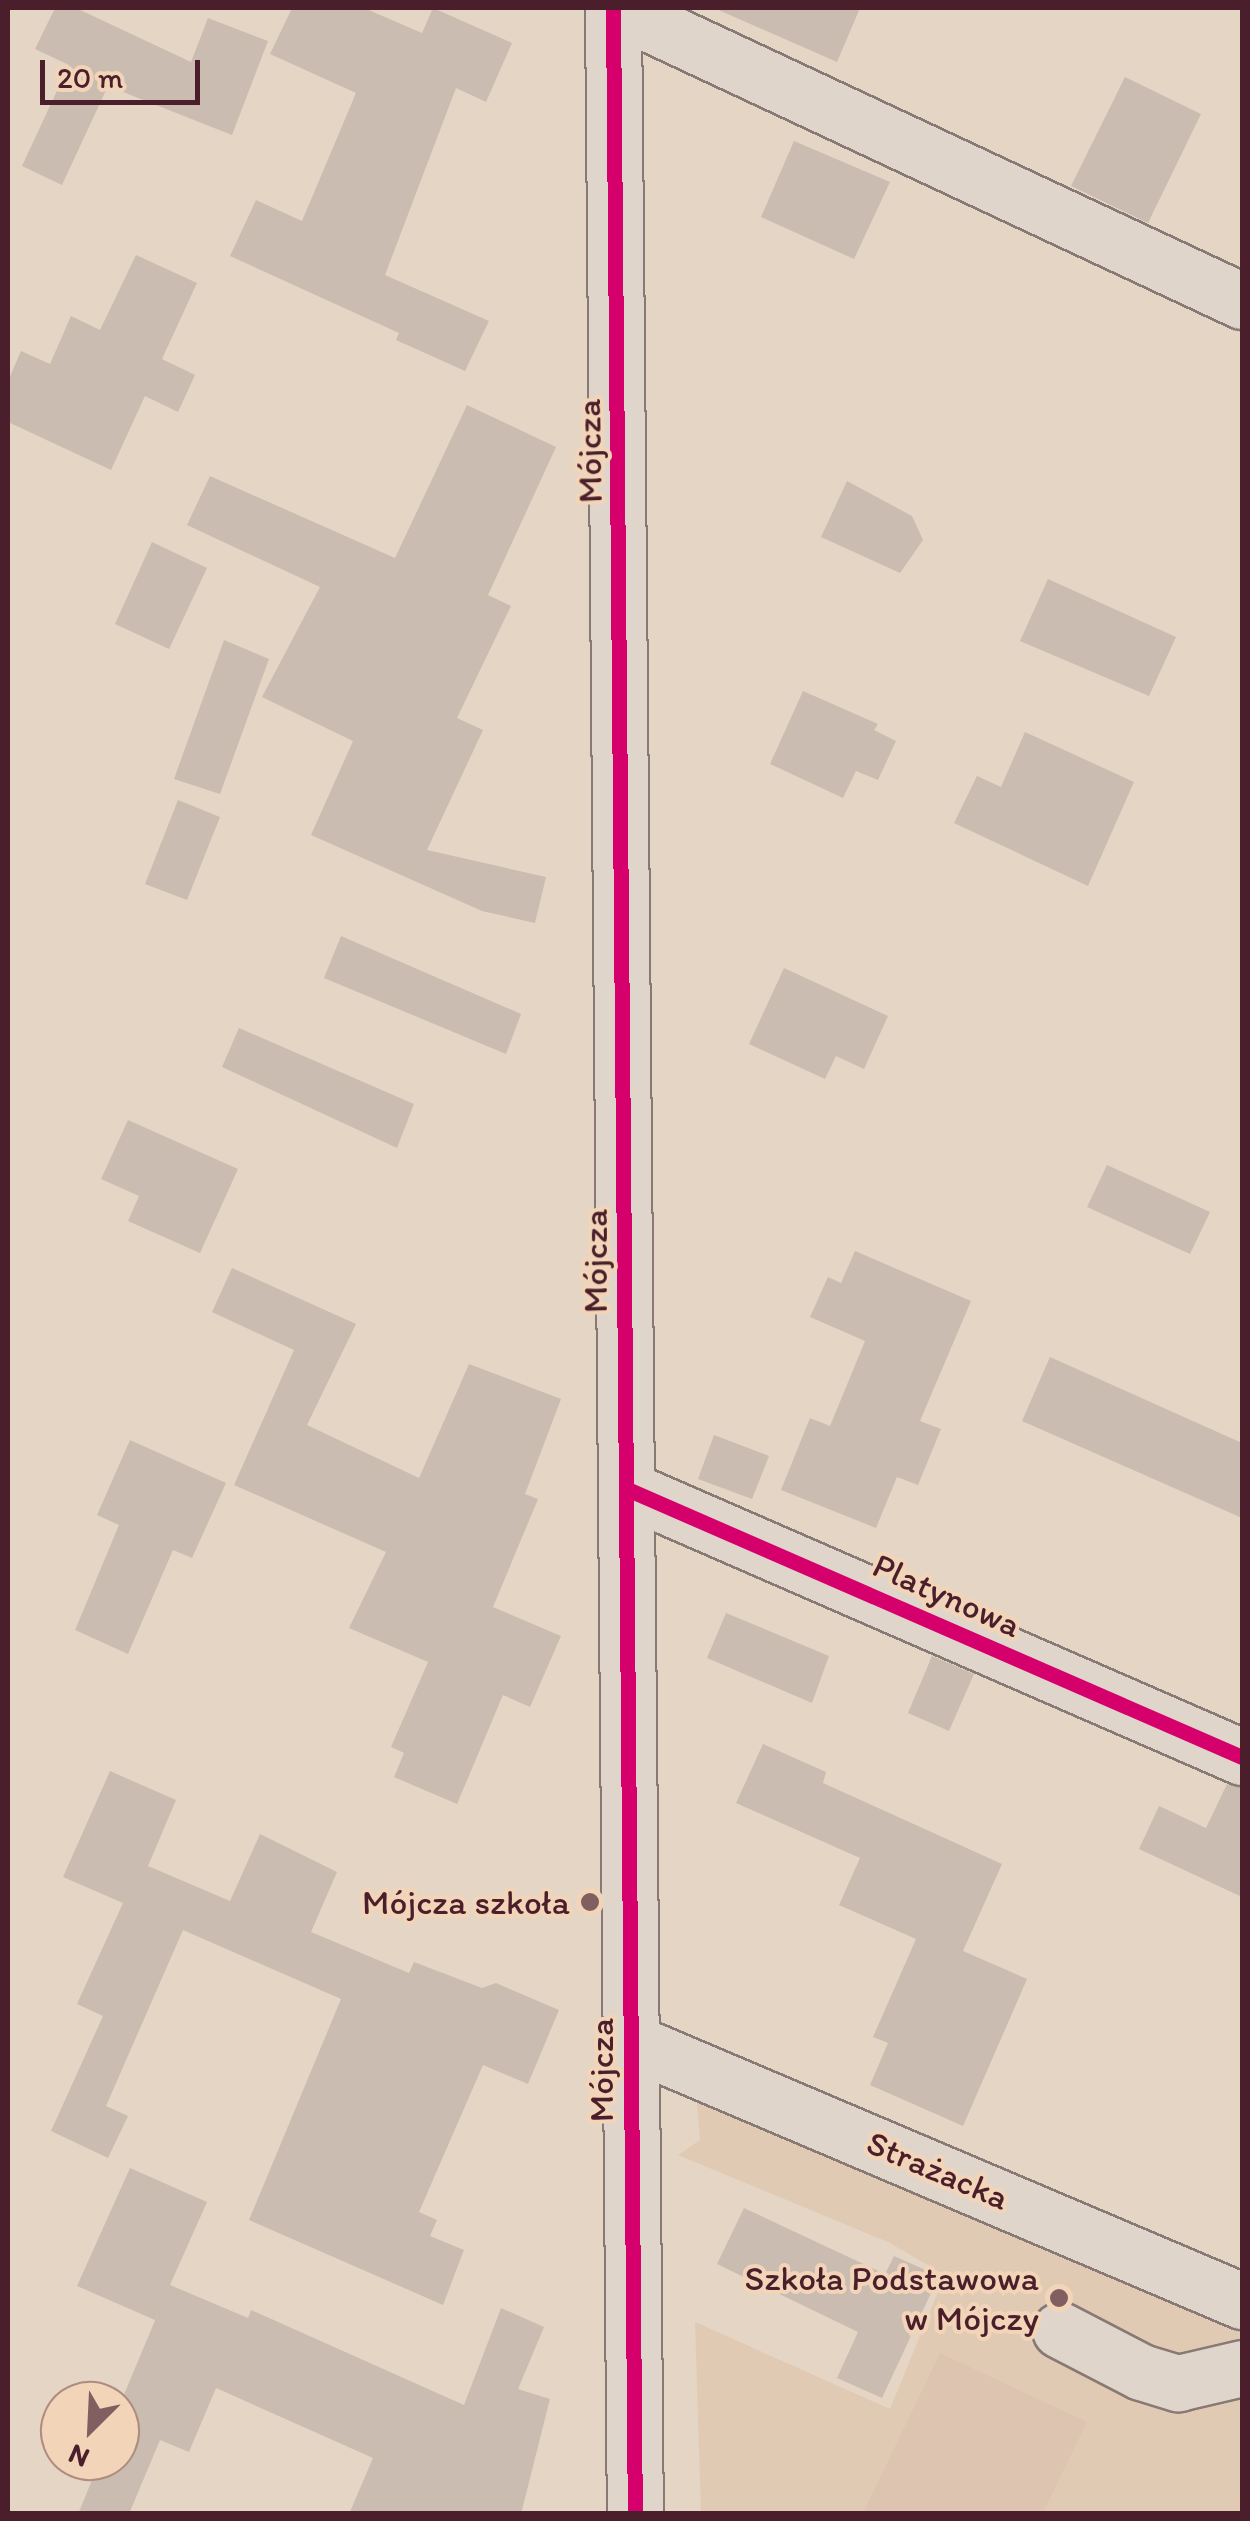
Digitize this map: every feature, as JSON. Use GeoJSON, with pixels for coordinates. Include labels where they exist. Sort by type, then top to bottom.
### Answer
{"type":"FeatureCollection","features":[{"type":"Feature","properties":{"kind":"street"},"geometry":{"type":"LineString","coordinates":[[614,8],[1242,301]]}},
{"type":"Feature","properties":{"kind":"street","name":"Mójcza"},"geometry":{"type":"LineString","coordinates":[[614,8],[634,2514]]}},
{"type":"Feature","properties":{"kind":"street","name":"Platynowa"},"geometry":{"type":"LineString","coordinates":[[627,1489],[1242,1757]]}},
{"type":"Feature","properties":{"kind":"street","name":"Strażacka"},"geometry":{"type":"LineString","coordinates":[[632,2042],[1242,2301]]}},
{"type":"Feature","properties":{"kind":"street"},"geometry":{"type":"LineString","coordinates":[[1060,2330],[1140,2372],[1178,2383],[1242,2368]]}},
{"type":"Feature","properties":{"kind":"shaded area","name":"Szkoła Podstawowa w Mójczy"},"geometry":{"type":"Polygon","coordinates":[[[695,2079],[1242,2325],[1242,2513],[701,2513],[695,2322],[890,2409],[945,2275],[888,2242],[678,2155],[700,2140],[695,2079]]]}},
{"type":"Feature","properties":{"kind":"shaded area"},"geometry":{"type":"Polygon","coordinates":[[[940,2353],[1087,2422],[1043,2513],[863,2513],[940,2353]]]}},
{"type":"Feature","properties":{"kind":"building"},"geometry":{"type":"Polygon","coordinates":[[[55,8],[76,8],[191,62],[208,18],[268,41],[232,135],[108,86],[62,185],[22,166],[69,65],[35,49],[55,8]]]}},
{"type":"Feature","properties":{"kind":"building"},"geometry":{"type":"Polygon","coordinates":[[[292,8],[364,8],[422,33],[433,8],[512,43],[486,102],[456,88],[385,275],[489,321],[465,371],[396,340],[399,333],[230,256],[256,200],[302,221],[356,93],[270,54],[292,8]]]}},
{"type":"Feature","properties":{"kind":"building"},"geometry":{"type":"Polygon","coordinates":[[[714,8],[860,8],[837,62],[714,8]]]}},
{"type":"Feature","properties":{"kind":"building"},"geometry":{"type":"Polygon","coordinates":[[[1125,77],[1201,114],[1148,223],[1071,186],[1125,77]]]}},
{"type":"Feature","properties":{"kind":"building"},"geometry":{"type":"Polygon","coordinates":[[[794,141],[890,182],[854,259],[761,217],[794,141]]]}},
{"type":"Feature","properties":{"kind":"building"},"geometry":{"type":"Polygon","coordinates":[[[136,255],[197,283],[162,359],[195,375],[178,412],[145,396],[111,470],[8,422],[8,381],[21,351],[50,364],[71,316],[100,330],[136,255]]]}},
{"type":"Feature","properties":{"kind":"building"},"geometry":{"type":"Polygon","coordinates":[[[467,405],[556,447],[488,595],[511,606],[457,718],[483,730],[427,850],[546,877],[535,923],[482,911],[311,835],[353,741],[262,697],[320,587],[187,525],[210,476],[395,558],[467,405]]]}},
{"type":"Feature","properties":{"kind":"building"},"geometry":{"type":"Polygon","coordinates":[[[847,481],[912,516],[923,540],[900,573],[821,537],[847,481]]]}},
{"type":"Feature","properties":{"kind":"building"},"geometry":{"type":"Polygon","coordinates":[[[152,542],[207,568],[169,649],[115,624],[152,542]]]}},
{"type":"Feature","properties":{"kind":"building"},"geometry":{"type":"Polygon","coordinates":[[[1048,579],[1176,637],[1149,696],[1020,641],[1048,579]]]}},
{"type":"Feature","properties":{"kind":"building"},"geometry":{"type":"Polygon","coordinates":[[[224,640],[269,659],[220,794],[174,779],[224,640]]]}},
{"type":"Feature","properties":{"kind":"building"},"geometry":{"type":"Polygon","coordinates":[[[803,691],[878,724],[874,730],[896,741],[878,780],[856,771],[843,798],[770,764],[803,691]]]}},
{"type":"Feature","properties":{"kind":"building"},"geometry":{"type":"Polygon","coordinates":[[[1025,732],[1134,782],[1088,886],[954,823],[977,776],[1001,787],[1025,732]]]}},
{"type":"Feature","properties":{"kind":"building"},"geometry":{"type":"Polygon","coordinates":[[[178,800],[220,817],[187,900],[145,884],[178,800]]]}},
{"type":"Feature","properties":{"kind":"building"},"geometry":{"type":"Polygon","coordinates":[[[341,936],[521,1014],[506,1054],[324,978],[341,936]]]}},
{"type":"Feature","properties":{"kind":"building"},"geometry":{"type":"Polygon","coordinates":[[[784,968],[888,1016],[864,1069],[836,1056],[825,1079],[749,1044],[784,968]]]}},
{"type":"Feature","properties":{"kind":"building"},"geometry":{"type":"Polygon","coordinates":[[[239,1028],[414,1104],[397,1148],[222,1067],[239,1028]]]}},
{"type":"Feature","properties":{"kind":"building"},"geometry":{"type":"Polygon","coordinates":[[[128,1120],[238,1169],[200,1253],[128,1221],[139,1196],[101,1179],[128,1120]]]}},
{"type":"Feature","properties":{"kind":"building"},"geometry":{"type":"Polygon","coordinates":[[[1107,1165],[1210,1212],[1190,1254],[1087,1207],[1107,1165]]]}},
{"type":"Feature","properties":{"kind":"building"},"geometry":{"type":"Polygon","coordinates":[[[855,1251],[971,1301],[920,1421],[941,1429],[918,1485],[897,1477],[876,1528],[781,1490],[810,1418],[830,1426],[865,1341],[810,1317],[828,1277],[841,1283],[855,1251]]]}},
{"type":"Feature","properties":{"kind":"building"},"geometry":{"type":"Polygon","coordinates":[[[232,1268],[356,1324],[307,1425],[419,1478],[469,1364],[561,1399],[525,1494],[538,1499],[493,1607],[561,1636],[530,1707],[503,1695],[457,1804],[394,1777],[404,1753],[391,1747],[428,1662],[349,1628],[386,1552],[234,1485],[294,1350],[212,1312],[232,1268]]]}},
{"type":"Feature","properties":{"kind":"building"},"geometry":{"type":"Polygon","coordinates":[[[1050,1357],[1242,1443],[1242,1518],[1022,1421],[1050,1357]]]}},
{"type":"Feature","properties":{"kind":"building"},"geometry":{"type":"Polygon","coordinates":[[[714,1435],[769,1456],[752,1499],[698,1479],[714,1435]]]}},
{"type":"Feature","properties":{"kind":"building"},"geometry":{"type":"Polygon","coordinates":[[[130,1440],[226,1483],[192,1558],[173,1550],[128,1654],[75,1630],[119,1525],[97,1515],[130,1440]]]}},
{"type":"Feature","properties":{"kind":"building"},"geometry":{"type":"Polygon","coordinates":[[[726,1613],[829,1656],[812,1703],[707,1658],[726,1613]]]}},
{"type":"Feature","properties":{"kind":"building"},"geometry":{"type":"Polygon","coordinates":[[[932,1656],[974,1674],[949,1731],[908,1713],[932,1656]]]}},
{"type":"Feature","properties":{"kind":"building"},"geometry":{"type":"Polygon","coordinates":[[[763,1744],[826,1772],[823,1783],[1002,1864],[963,1951],[1027,1979],[963,2126],[870,2085],[888,2043],[873,2037],[916,1939],[839,1905],[860,1858],[736,1803],[763,1744]]]}},
{"type":"Feature","properties":{"kind":"building"},"geometry":{"type":"Polygon","coordinates":[[[110,1771],[176,1800],[148,1866],[230,1901],[260,1834],[337,1872],[311,1932],[409,1973],[414,1962],[482,1988],[496,1983],[559,2010],[528,2084],[483,2065],[419,2212],[437,2220],[430,2236],[464,2250],[443,2305],[249,2220],[341,1999],[183,1930],[106,2106],[128,2116],[108,2158],[51,2131],[103,2016],[77,2004],[123,1903],[63,1877],[110,1771]]]}},
{"type":"Feature","properties":{"kind":"building"},"geometry":{"type":"Polygon","coordinates":[[[1227,1784],[1242,1788],[1242,1897],[1139,1849],[1159,1806],[1206,1828],[1227,1784]]]}},
{"type":"Feature","properties":{"kind":"building"},"geometry":{"type":"Polygon","coordinates":[[[130,2168],[207,2202],[170,2285],[248,2318],[251,2310],[464,2405],[501,2308],[544,2327],[518,2389],[550,2399],[521,2514],[349,2514],[373,2458],[216,2388],[189,2452],[160,2440],[129,2514],[78,2514],[92,2481],[140,2481],[140,2381],[130,2381],[164,2299],[155,2320],[77,2286],[130,2168]]]}},
{"type":"Feature","properties":{"kind":"building"},"geometry":{"type":"Polygon","coordinates":[[[744,2208],[885,2274],[894,2256],[939,2276],[882,2398],[837,2378],[858,2332],[717,2264],[744,2208]]]}},
{"type":"Feature","properties":{"kind":"cycle path"},"geometry":{"type":"LineString","coordinates":[[613,8],[635,2514]]}},
{"type":"Feature","properties":{"kind":"cycle path"},"geometry":{"type":"LineString","coordinates":[[627,1489],[1242,1757]]}},
{"type":"Feature","properties":{"kind":"place","name":"Mójcza szkoła"},"geometry":{"type":"Point","coordinates":[590,1902]}},
{"type":"Feature","properties":{"kind":"place","name":"Szkoła Podstawowa w Mójczy"},"geometry":{"type":"Point","coordinates":[1059,2298]}}]}
